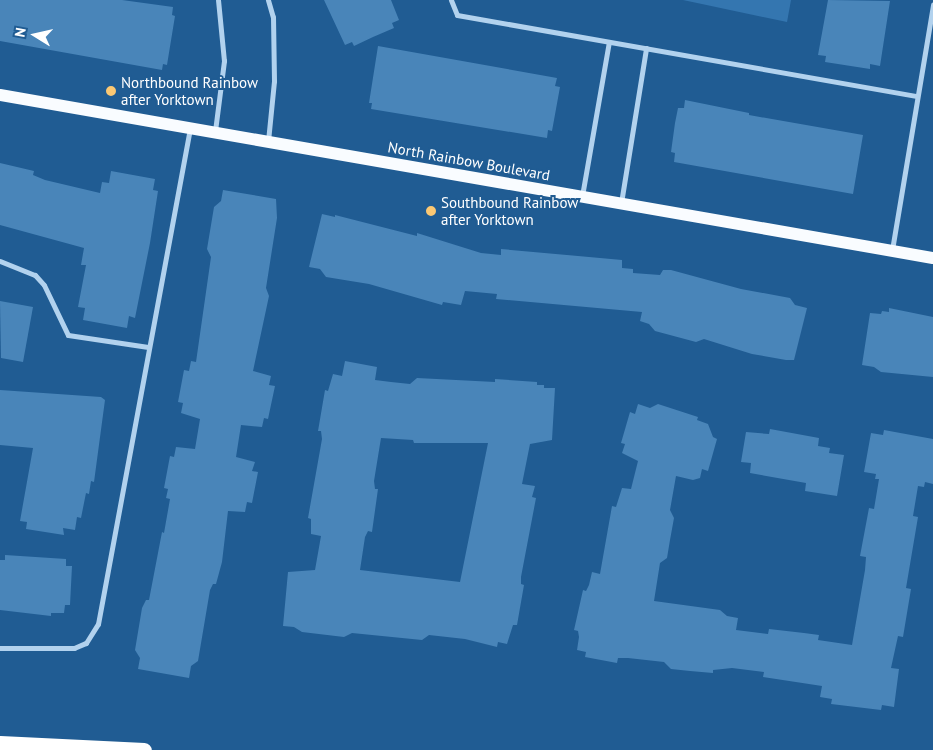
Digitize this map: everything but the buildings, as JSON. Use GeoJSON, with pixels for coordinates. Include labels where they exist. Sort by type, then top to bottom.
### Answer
{"type":"FeatureCollection","features":[{"type":"Feature","properties":{"kind":"highway"},"geometry":{"type":"LineString","coordinates":[[0,743],[144,750]]}},
{"type":"Feature","properties":{"kind":"main road","name":"North Rainbow Boulevard"},"geometry":{"type":"LineString","coordinates":[[0,95],[933,258]]}},
{"type":"Feature","properties":{"kind":"street"},"geometry":{"type":"LineString","coordinates":[[215,132],[224,61],[218,0]]}},
{"type":"Feature","properties":{"kind":"street"},"geometry":{"type":"LineString","coordinates":[[268,0],[273,17],[274,72],[268,142]]}},
{"type":"Feature","properties":{"kind":"street"},"geometry":{"type":"LineString","coordinates":[[451,0],[458,15],[917,96]]}},
{"type":"Feature","properties":{"kind":"street"},"geometry":{"type":"LineString","coordinates":[[891,251],[933,4]]}},
{"type":"Feature","properties":{"kind":"street"},"geometry":{"type":"LineString","coordinates":[[582,197],[609,42]]}},
{"type":"Feature","properties":{"kind":"street"},"geometry":{"type":"LineString","coordinates":[[621,204],[646,48]]}},
{"type":"Feature","properties":{"kind":"street"},"geometry":{"type":"LineString","coordinates":[[0,648],[74,648],[94,634],[148,347],[155,324],[190,128]]}},
{"type":"Feature","properties":{"kind":"street"},"geometry":{"type":"LineString","coordinates":[[0,261],[35,275],[44,285],[61,326],[68,335],[148,347]]}},
{"type":"Feature","properties":{"kind":"shaded area"},"geometry":{"type":"Polygon","coordinates":[[[683,0],[791,0],[787,22],[683,0]]]}},
{"type":"Feature","properties":{"kind":"place","name":"Northbound Rainbow after Yorktown"},"geometry":{"type":"Point","coordinates":[111,91]}},
{"type":"Feature","properties":{"kind":"place","name":"Southbound Rainbow after Yorktown"},"geometry":{"type":"Point","coordinates":[431,211]}}]}
